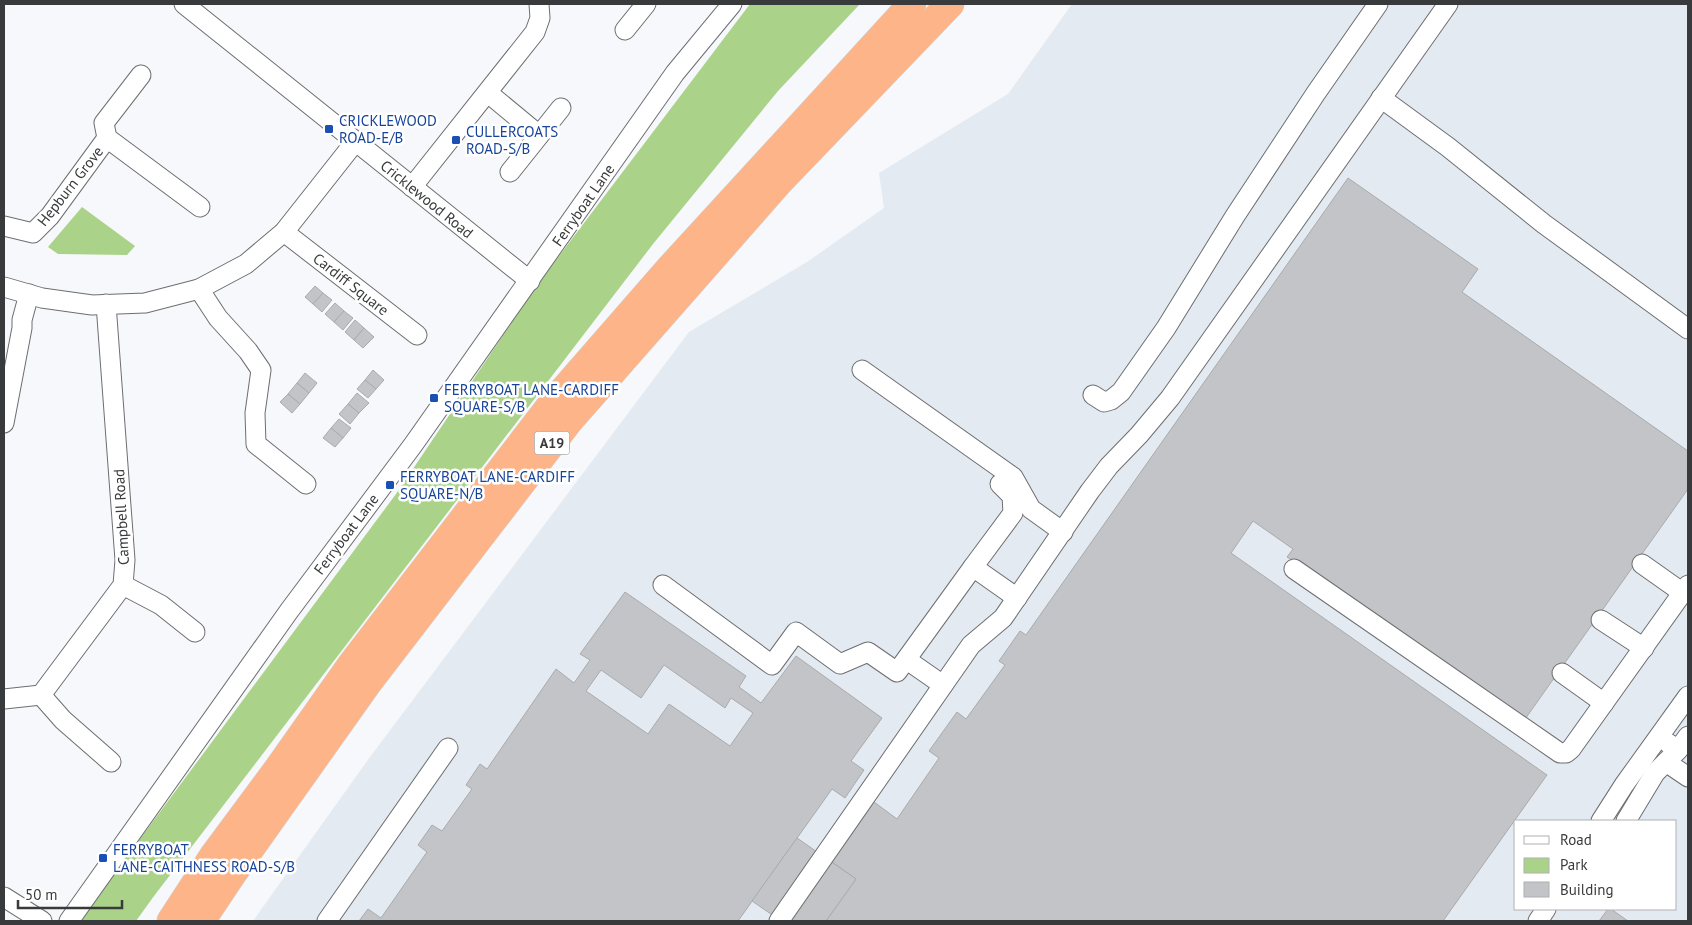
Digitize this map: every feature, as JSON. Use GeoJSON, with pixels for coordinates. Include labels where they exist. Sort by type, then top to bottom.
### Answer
{"type":"FeatureCollection","features":[{"type":"Feature","properties":{"kind":"highway","name":"A19"},"geometry":{"type":"LineString","coordinates":[[171,921],[214,855],[351,665],[554,401],[670,268],[912,4]]}},
{"type":"Feature","properties":{"kind":"highway","name":"A19"},"geometry":{"type":"LineString","coordinates":[[202,921],[233,873],[367,684],[569,421],[780,182],[950,4]]}},
{"type":"Feature","properties":{"kind":"street"},"geometry":{"type":"LineString","coordinates":[[412,187],[535,32],[540,18],[539,4]]}},
{"type":"Feature","properties":{"kind":"street"},"geometry":{"type":"LineString","coordinates":[[625,30],[646,4]]}},
{"type":"Feature","properties":{"kind":"street","name":"Ferryboat Lane"},"geometry":{"type":"LineString","coordinates":[[69,921],[289,611],[413,445],[675,73],[732,4]]}},
{"type":"Feature","properties":{"kind":"street"},"geometry":{"type":"LineString","coordinates":[[1093,395],[1104,402],[1111,400],[1121,392],[1166,328],[1235,216],[1378,4]]}},
{"type":"Feature","properties":{"kind":"street"},"geometry":{"type":"LineString","coordinates":[[779,921],[971,645],[1003,618],[1109,466],[1139,435],[1170,398],[1448,4]]}},
{"type":"Feature","properties":{"kind":"street","name":"Cricklewood Road"},"geometry":{"type":"LineString","coordinates":[[194,7],[355,142],[530,281]]}},
{"type":"Feature","properties":{"kind":"street","name":"Hepburn Grove"},"geometry":{"type":"LineString","coordinates":[[140,75],[104,123],[107,138],[200,207]]}},
{"type":"Feature","properties":{"kind":"street"},"geometry":{"type":"LineString","coordinates":[[488,93],[539,135]]}},
{"type":"Feature","properties":{"kind":"street"},"geometry":{"type":"LineString","coordinates":[[1381,98],[1430,133],[1544,224],[1688,330]]}},
{"type":"Feature","properties":{"kind":"street"},"geometry":{"type":"LineString","coordinates":[[510,172],[561,108]]}},
{"type":"Feature","properties":{"kind":"street","name":"Hepburn Grove"},"geometry":{"type":"LineString","coordinates":[[4,226],[33,233],[50,216],[107,138]]}},
{"type":"Feature","properties":{"kind":"street"},"geometry":{"type":"LineString","coordinates":[[4,287],[42,298],[92,304],[145,303],[199,289],[246,264],[284,232],[355,142]]}},
{"type":"Feature","properties":{"kind":"street","name":"Cardiff Square"},"geometry":{"type":"LineString","coordinates":[[284,232],[417,335]]}},
{"type":"Feature","properties":{"kind":"street"},"geometry":{"type":"LineString","coordinates":[[199,289],[218,318],[248,351],[261,370],[255,413],[256,444],[306,484]]}},
{"type":"Feature","properties":{"kind":"street"},"geometry":{"type":"LineString","coordinates":[[4,422],[22,320],[29,294]]}},
{"type":"Feature","properties":{"kind":"street","name":"Campbell Road"},"geometry":{"type":"LineString","coordinates":[[40,695],[123,585],[125,560],[106,304]]}},
{"type":"Feature","properties":{"kind":"street"},"geometry":{"type":"LineString","coordinates":[[862,370],[1013,477],[1031,509],[1063,532]]}},
{"type":"Feature","properties":{"kind":"street"},"geometry":{"type":"LineString","coordinates":[[663,585],[772,664],[796,632],[840,664],[868,652],[897,672],[1013,513],[1012,496],[998,481],[882,398]]}},
{"type":"Feature","properties":{"kind":"street"},"geometry":{"type":"LineString","coordinates":[[1294,569],[1560,753],[1566,753],[1686,589],[1642,564]]}},
{"type":"Feature","properties":{"kind":"street"},"geometry":{"type":"LineString","coordinates":[[973,567],[1017,598]]}},
{"type":"Feature","properties":{"kind":"street"},"geometry":{"type":"LineString","coordinates":[[123,585],[161,605],[195,632]]}},
{"type":"Feature","properties":{"kind":"street"},"geometry":{"type":"LineString","coordinates":[[1601,620],[1644,648]]}},
{"type":"Feature","properties":{"kind":"street"},"geometry":{"type":"LineString","coordinates":[[907,660],[943,685]]}},
{"type":"Feature","properties":{"kind":"street"},"geometry":{"type":"LineString","coordinates":[[1562,673],[1604,703]]}},
{"type":"Feature","properties":{"kind":"street"},"geometry":{"type":"LineString","coordinates":[[4,699],[40,695],[63,720],[111,762]]}},
{"type":"Feature","properties":{"kind":"street"},"geometry":{"type":"LineString","coordinates":[[1606,820],[1624,785],[1688,696]]}},
{"type":"Feature","properties":{"kind":"street"},"geometry":{"type":"LineString","coordinates":[[1659,736],[1677,750],[1688,777]]}},
{"type":"Feature","properties":{"kind":"street"},"geometry":{"type":"LineString","coordinates":[[327,921],[448,748]]}},
{"type":"Feature","properties":{"kind":"street"},"geometry":{"type":"LineString","coordinates":[[1627,820],[1655,773],[1677,750]]}},
{"type":"Feature","properties":{"kind":"street"},"geometry":{"type":"LineString","coordinates":[[4,897],[42,921]]}},
{"type":"Feature","properties":{"kind":"street"},"geometry":{"type":"LineString","coordinates":[[1538,921],[1545,910]]}},
{"type":"Feature","properties":{"kind":"shaded area"},"geometry":{"type":"Polygon","coordinates":[[[1072,4],[1688,4],[1688,921],[253,921],[370,757],[689,332],[807,262],[884,208],[879,173],[1008,94],[1072,4]]]}},
{"type":"Feature","properties":{"kind":"green space"},"geometry":{"type":"Polygon","coordinates":[[[750,4],[860,4],[778,91],[653,244],[136,921],[79,921],[396,494],[537,285],[750,4]]]}},
{"type":"Feature","properties":{"kind":"green space"},"geometry":{"type":"Polygon","coordinates":[[[82,207],[135,246],[127,255],[58,254],[48,247],[82,207]]]}},
{"type":"Feature","properties":{"kind":"building"},"geometry":{"type":"Polygon","coordinates":[[[1348,178],[1478,269],[1462,292],[1688,451],[1688,489],[1523,722],[1287,557],[1293,549],[1253,521],[1231,553],[1547,775],[1443,921],[826,921],[856,879],[832,862],[874,802],[897,819],[939,758],[929,751],[957,712],[966,719],[1005,665],[999,661],[1020,631],[1026,635],[1348,178]]]}},
{"type":"Feature","properties":{"kind":"building"},"geometry":{"type":"Polygon","coordinates":[[[315,286],[323,293],[313,304],[305,297],[315,286]]]}},
{"type":"Feature","properties":{"kind":"building"},"geometry":{"type":"Polygon","coordinates":[[[323,293],[332,300],[322,312],[313,304],[323,293]]]}},
{"type":"Feature","properties":{"kind":"building"},"geometry":{"type":"Polygon","coordinates":[[[335,303],[344,311],[334,322],[325,314],[335,303]]]}},
{"type":"Feature","properties":{"kind":"building"},"geometry":{"type":"Polygon","coordinates":[[[344,311],[353,318],[343,330],[334,322],[344,311]]]}},
{"type":"Feature","properties":{"kind":"building"},"geometry":{"type":"Polygon","coordinates":[[[355,320],[364,328],[354,340],[345,332],[355,320]]]}},
{"type":"Feature","properties":{"kind":"building"},"geometry":{"type":"Polygon","coordinates":[[[364,328],[374,337],[363,348],[354,340],[364,328]]]}},
{"type":"Feature","properties":{"kind":"building"},"geometry":{"type":"Polygon","coordinates":[[[373,370],[384,380],[376,389],[365,380],[373,370]]]}},
{"type":"Feature","properties":{"kind":"building"},"geometry":{"type":"Polygon","coordinates":[[[305,373],[317,383],[309,393],[297,383],[305,373]]]}},
{"type":"Feature","properties":{"kind":"building"},"geometry":{"type":"Polygon","coordinates":[[[365,380],[376,389],[368,398],[357,389],[365,380]]]}},
{"type":"Feature","properties":{"kind":"building"},"geometry":{"type":"Polygon","coordinates":[[[297,383],[309,393],[300,404],[288,394],[297,383]]]}},
{"type":"Feature","properties":{"kind":"building"},"geometry":{"type":"Polygon","coordinates":[[[357,393],[369,403],[359,413],[348,404],[357,393]]]}},
{"type":"Feature","properties":{"kind":"building"},"geometry":{"type":"Polygon","coordinates":[[[288,394],[300,404],[292,413],[280,402],[288,394]]]}},
{"type":"Feature","properties":{"kind":"building"},"geometry":{"type":"Polygon","coordinates":[[[348,404],[359,413],[350,424],[339,414],[348,404]]]}},
{"type":"Feature","properties":{"kind":"building"},"geometry":{"type":"Polygon","coordinates":[[[339,419],[351,428],[343,438],[331,428],[339,419]]]}},
{"type":"Feature","properties":{"kind":"building"},"geometry":{"type":"Polygon","coordinates":[[[331,428],[343,438],[335,447],[323,438],[331,428]]]}},
{"type":"Feature","properties":{"kind":"building"},"geometry":{"type":"Polygon","coordinates":[[[625,592],[746,676],[739,687],[761,703],[796,656],[882,718],[851,761],[864,770],[845,798],[832,789],[738,921],[359,921],[368,909],[381,918],[427,852],[418,845],[432,825],[442,831],[472,789],[466,785],[480,764],[487,769],[556,669],[574,683],[590,660],[580,654],[625,592]],[[664,665],[641,698],[601,670],[586,691],[648,734],[669,704],[730,746],[753,713],[731,698],[725,708],[664,665]]]}},
{"type":"Feature","properties":{"kind":"building"},"geometry":{"type":"Polygon","coordinates":[[[797,838],[856,879],[826,921],[781,921],[752,901],[797,838]]]}},
{"type":"Feature","properties":{"kind":"building"},"geometry":{"type":"Polygon","coordinates":[[[1607,910],[1612,910],[1628,921],[1599,921],[1607,910]]]}},
{"type":"Feature","properties":{"kind":"place","name":"CRICKLEWOOD ROAD-E/B"},"geometry":{"type":"Point","coordinates":[329,129]}},
{"type":"Feature","properties":{"kind":"place","name":"CULLERCOATS ROAD-S/B"},"geometry":{"type":"Point","coordinates":[456,140]}},
{"type":"Feature","properties":{"kind":"place","name":"FERRYBOAT LANE-CARDIFF SQUARE-S/B"},"geometry":{"type":"Point","coordinates":[434,398]}},
{"type":"Feature","properties":{"kind":"place","name":"FERRYBOAT LANE-CARDIFF SQUARE-N/B"},"geometry":{"type":"Point","coordinates":[390,485]}},
{"type":"Feature","properties":{"kind":"place","name":"FERRYBOAT LANE-CAITHNESS ROAD-S/B"},"geometry":{"type":"Point","coordinates":[103,858]}}]}
